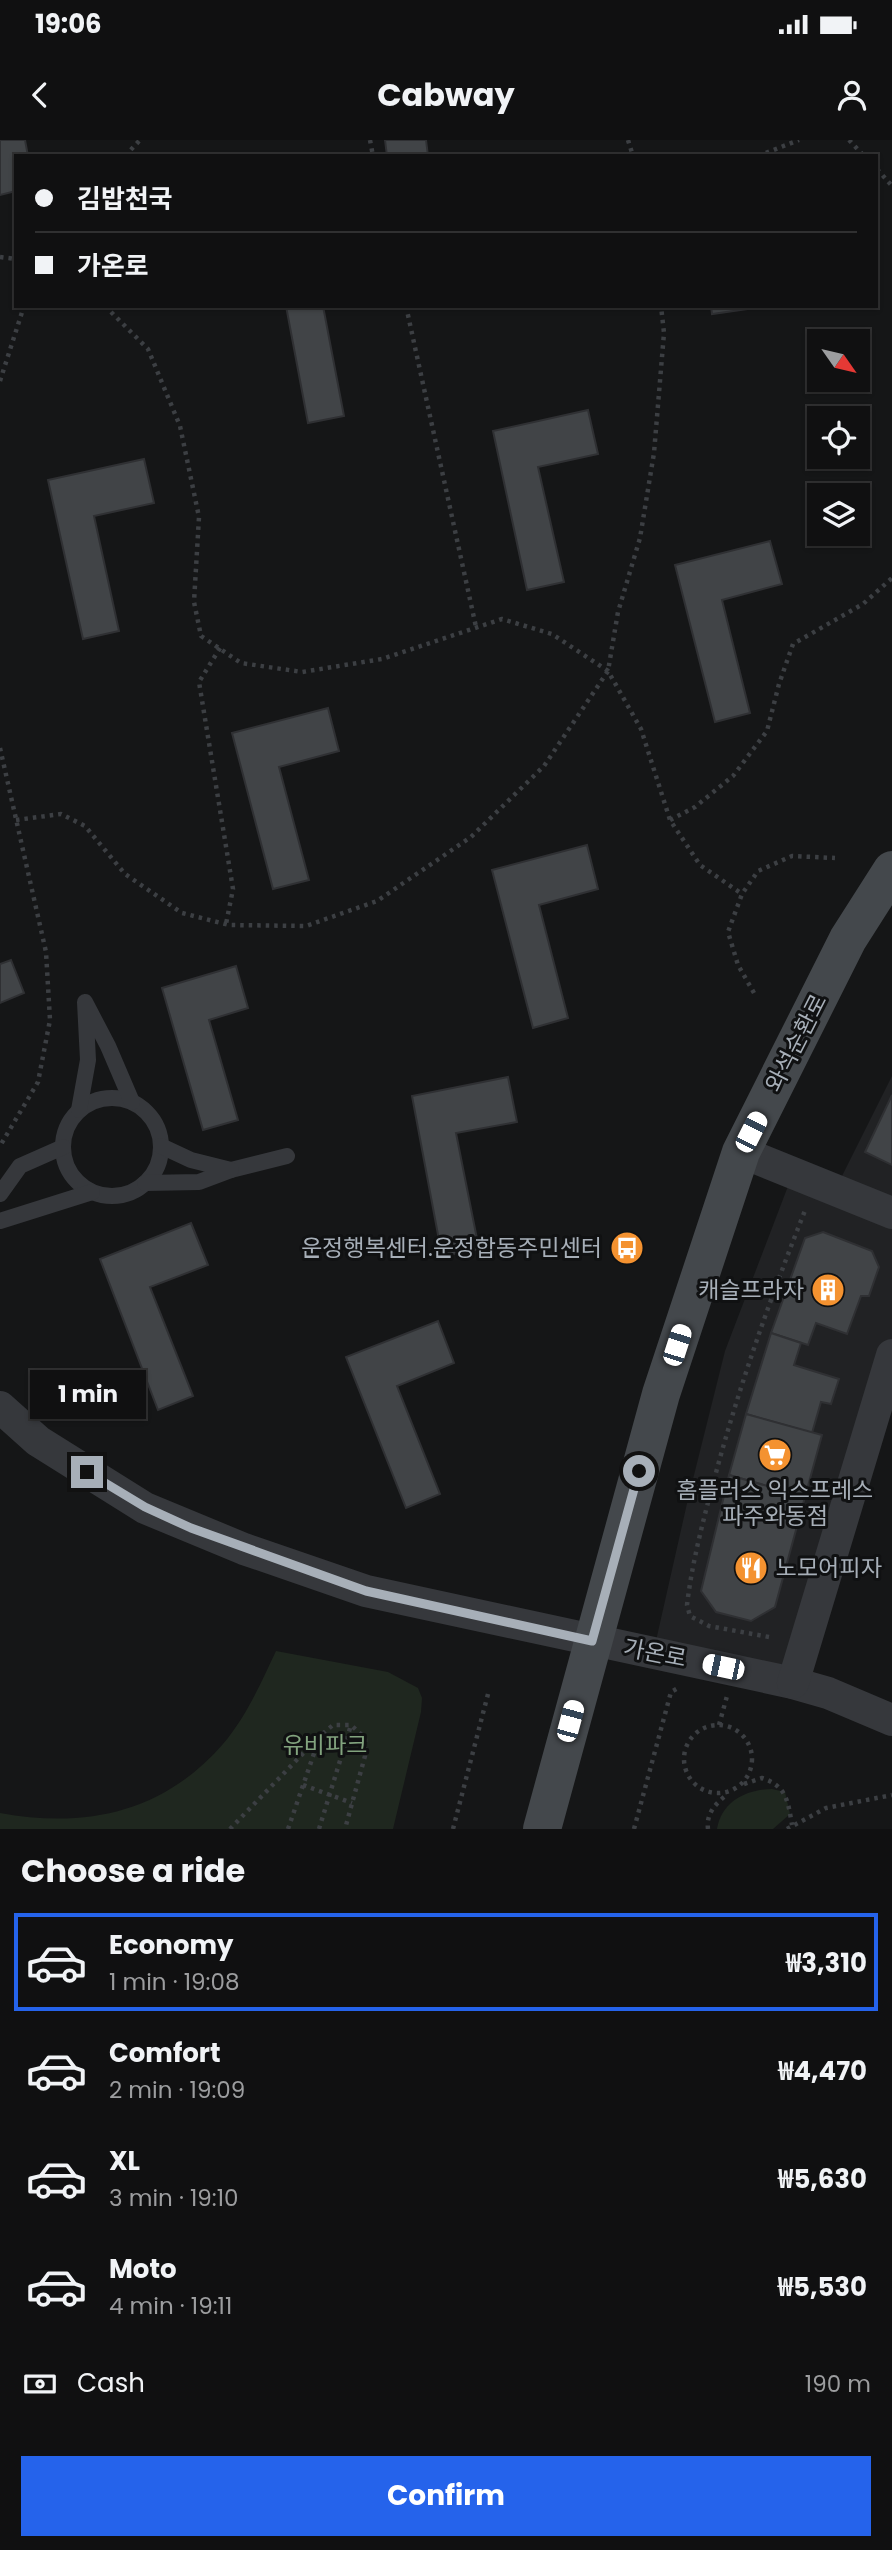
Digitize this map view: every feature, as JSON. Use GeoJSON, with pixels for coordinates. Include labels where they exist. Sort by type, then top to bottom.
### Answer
{"type":"FeatureCollection","features":[{"type":"Feature","properties":{"kind":"street","name":"와석순환로"},"geometry":{"type":"LineString","coordinates":[[542,1829],[661,1394],[741,1152],[848,939],[892,870]]}},
{"type":"Feature","properties":{"kind":"street"},"geometry":{"type":"LineString","coordinates":[[741,1152],[892,1213]]}},
{"type":"Feature","properties":{"kind":"street"},"geometry":{"type":"LineString","coordinates":[[793,1683],[892,1355]]}},
{"type":"Feature","properties":{"kind":"street","name":"가온로"},"geometry":{"type":"LineString","coordinates":[[0,1407],[38,1441],[145,1507],[191,1528],[366,1591],[793,1683],[828,1693],[892,1720]]}},
{"type":"Feature","properties":{"kind":"lane"},"geometry":{"type":"LineString","coordinates":[[79,1110],[104,1098],[132,1101],[144,1109],[159,1132],[161,1146],[154,1173],[145,1183],[133,1191],[105,1196],[80,1184],[65,1161],[64,1133],[79,1110],[88,1060],[85,1002],[132,1101]]}},
{"type":"Feature","properties":{"kind":"lane"},"geometry":{"type":"LineString","coordinates":[[161,1146],[191,1160],[231,1170]]}},
{"type":"Feature","properties":{"kind":"lane"},"geometry":{"type":"LineString","coordinates":[[0,1194],[20,1166],[63,1147]]}},
{"type":"Feature","properties":{"kind":"lane"},"geometry":{"type":"LineString","coordinates":[[145,1183],[199,1182],[231,1170],[287,1156]]}},
{"type":"Feature","properties":{"kind":"lane"},"geometry":{"type":"LineString","coordinates":[[0,1221],[92,1192]]}},
{"type":"Feature","properties":{"kind":"path"},"geometry":{"type":"LineString","coordinates":[[127,154],[140,140]]}},
{"type":"Feature","properties":{"kind":"path"},"geometry":{"type":"LineString","coordinates":[[763,154],[799,140]]}},
{"type":"Feature","properties":{"kind":"path"},"geometry":{"type":"LineString","coordinates":[[849,140],[862,154]]}},
{"type":"Feature","properties":{"kind":"path"},"geometry":{"type":"LineString","coordinates":[[878,170],[892,186]]}},
{"type":"Feature","properties":{"kind":"path"},"geometry":{"type":"LineString","coordinates":[[0,381],[23,308]]}},
{"type":"Feature","properties":{"kind":"path"},"geometry":{"type":"LineString","coordinates":[[108,308],[148,349],[180,426],[199,517],[194,602],[201,636],[241,663],[302,672],[382,659],[502,619],[552,634],[608,671],[641,729],[670,820],[700,865],[742,894]]}},
{"type":"Feature","properties":{"kind":"path"},"geometry":{"type":"LineString","coordinates":[[406,308],[476,627]]}},
{"type":"Feature","properties":{"kind":"path"},"geometry":{"type":"LineString","coordinates":[[16,820],[61,814],[85,826],[125,874],[182,913],[226,924],[306,926],[377,901],[471,837],[544,766],[608,671],[618,612],[640,538],[654,453],[664,332],[661,308]]}},
{"type":"Feature","properties":{"kind":"path"},"geometry":{"type":"LineString","coordinates":[[670,820],[695,807],[733,776],[767,731],[793,644],[863,604],[892,578]]}},
{"type":"Feature","properties":{"kind":"path"},"geometry":{"type":"LineString","coordinates":[[220,648],[199,682],[233,889],[226,924]]}},
{"type":"Feature","properties":{"kind":"path"},"geometry":{"type":"LineString","coordinates":[[0,748],[47,952],[50,1020],[38,1082],[0,1146]]}},
{"type":"Feature","properties":{"kind":"path"},"geometry":{"type":"LineString","coordinates":[[754,993],[738,965],[728,932],[742,894],[758,871],[792,856],[835,858]]}},
{"type":"Feature","properties":{"kind":"path"},"geometry":{"type":"LineString","coordinates":[[769,1637],[709,1626],[690,1616],[687,1605],[709,1499],[754,1343],[808,1204]]}},
{"type":"Feature","properties":{"kind":"path"},"geometry":{"type":"LineString","coordinates":[[634,1829],[671,1692]]}},
{"type":"Feature","properties":{"kind":"path"},"geometry":{"type":"LineString","coordinates":[[453,1829],[488,1694]]}},
{"type":"Feature","properties":{"kind":"path"},"geometry":{"type":"LineString","coordinates":[[230,1829],[333,1725],[351,1726],[365,1738],[365,1756],[345,1829]]}},
{"type":"Feature","properties":{"kind":"path"},"geometry":{"type":"LineString","coordinates":[[708,1829],[708,1817],[713,1809],[738,1787],[750,1771],[751,1750],[747,1741],[731,1728],[719,1725],[700,1729],[686,1746],[684,1768],[689,1779],[706,1792],[728,1792],[738,1787],[762,1779],[775,1783],[787,1796],[792,1825]]}},
{"type":"Feature","properties":{"kind":"path"},"geometry":{"type":"LineString","coordinates":[[319,1829],[351,1726]]}},
{"type":"Feature","properties":{"kind":"path"},"geometry":{"type":"LineString","coordinates":[[288,1829],[320,1736]]}},
{"type":"Feature","properties":{"kind":"path"},"geometry":{"type":"LineString","coordinates":[[303,1785],[352,1803]]}},
{"type":"Feature","properties":{"kind":"path"},"geometry":{"type":"LineString","coordinates":[[787,1829],[826,1808],[892,1795]]}},
{"type":"Feature","properties":{"kind":"shaded area"},"geometry":{"type":"Polygon","coordinates":[[[892,1076],[892,1355],[793,1683],[653,1654],[725,1351],[793,1173],[835,1190],[892,1076]]]}},
{"type":"Feature","properties":{"kind":"green space","name":"유비파크"},"geometry":{"type":"Polygon","coordinates":[[[276,1651],[388,1672],[418,1688],[422,1698],[421,1712],[393,1829],[0,1829],[0,1813],[63,1819],[93,1816],[122,1810],[176,1786],[200,1767],[231,1734],[253,1699],[276,1651]]]}},
{"type":"Feature","properties":{"kind":"green space"},"geometry":{"type":"Polygon","coordinates":[[[772,1789],[785,1792],[790,1814],[773,1829],[717,1829],[729,1804],[753,1791],[772,1789]]]}},
{"type":"Feature","properties":{"kind":"building"},"geometry":{"type":"Polygon","coordinates":[[[0,140],[25,140],[28,154],[14,154],[14,192],[0,195],[0,140]]]}},
{"type":"Feature","properties":{"kind":"building"},"geometry":{"type":"Polygon","coordinates":[[[385,140],[426,140],[428,154],[387,154],[385,140]]]}},
{"type":"Feature","properties":{"kind":"building"},"geometry":{"type":"Polygon","coordinates":[[[286,308],[323,308],[344,416],[308,423],[286,308]]]}},
{"type":"Feature","properties":{"kind":"building"},"geometry":{"type":"Polygon","coordinates":[[[711,308],[755,308],[712,314],[711,308]]]}},
{"type":"Feature","properties":{"kind":"building"},"geometry":{"type":"Polygon","coordinates":[[[588,410],[598,454],[538,467],[564,582],[527,590],[493,431],[588,410]]]}},
{"type":"Feature","properties":{"kind":"building"},"geometry":{"type":"Polygon","coordinates":[[[144,459],[154,503],[94,516],[119,631],[83,639],[48,480],[144,459]]]}},
{"type":"Feature","properties":{"kind":"building"},"geometry":{"type":"Polygon","coordinates":[[[770,541],[782,584],[722,600],[750,713],[715,722],[675,565],[770,541]]]}},
{"type":"Feature","properties":{"kind":"building"},"geometry":{"type":"Polygon","coordinates":[[[328,708],[339,751],[279,767],[309,880],[273,889],[232,733],[328,708]]]}},
{"type":"Feature","properties":{"kind":"building"},"geometry":{"type":"Polygon","coordinates":[[[587,845],[598,889],[539,905],[568,1018],[533,1028],[492,870],[587,845]]]}},
{"type":"Feature","properties":{"kind":"building"},"geometry":{"type":"Polygon","coordinates":[[[11,960],[24,993],[0,1003],[0,964],[11,960]]]}},
{"type":"Feature","properties":{"kind":"building"},"geometry":{"type":"Polygon","coordinates":[[[236,966],[248,1008],[209,1020],[238,1120],[203,1130],[162,988],[236,966]]]}},
{"type":"Feature","properties":{"kind":"building"},"geometry":{"type":"Polygon","coordinates":[[[508,1077],[517,1122],[456,1133],[479,1249],[442,1256],[412,1096],[508,1077]]]}},
{"type":"Feature","properties":{"kind":"building"},"geometry":{"type":"Polygon","coordinates":[[[892,1095],[892,1165],[865,1152],[892,1095]]]}},
{"type":"Feature","properties":{"kind":"building"},"geometry":{"type":"Polygon","coordinates":[[[191,1223],[208,1265],[150,1287],[193,1396],[158,1410],[100,1259],[191,1223]]]}},
{"type":"Feature","properties":{"kind":"building","name":"캐슬프라자"},"geometry":{"type":"Polygon","coordinates":[[[823,1232],[872,1251],[879,1267],[869,1296],[861,1296],[847,1334],[816,1323],[808,1345],[771,1333],[805,1238],[823,1232]]]}},
{"type":"Feature","properties":{"kind":"building"},"geometry":{"type":"Polygon","coordinates":[[[438,1321],[454,1363],[397,1386],[440,1494],[406,1508],[346,1357],[438,1321]]]}},
{"type":"Feature","properties":{"kind":"building"},"geometry":{"type":"Polygon","coordinates":[[[771,1333],[801,1343],[794,1365],[839,1379],[831,1404],[821,1402],[812,1433],[746,1414],[771,1333]]]}},
{"type":"Feature","properties":{"kind":"building","name":"홈플러스 익스프레스 파주와동점"},"geometry":{"type":"Polygon","coordinates":[[[746,1414],[822,1435],[805,1497],[729,1475],[746,1414]]]}},
{"type":"Feature","properties":{"kind":"building"},"geometry":{"type":"Polygon","coordinates":[[[729,1475],[805,1497],[775,1607],[751,1621],[716,1612],[701,1591],[729,1475]]]}},
{"type":"Feature","properties":{"kind":"place","name":"운정행복센터.운정합동주민센터"},"geometry":{"type":"Point","coordinates":[627,1248]}},
{"type":"Feature","properties":{"kind":"place","name":"캐슬프라자"},"geometry":{"type":"Point","coordinates":[828,1290]}},
{"type":"Feature","properties":{"kind":"place","name":"홈플러스 익스프레스 파주와동점"},"geometry":{"type":"Point","coordinates":[775,1455]}},
{"type":"Feature","properties":{"kind":"place","name":"노모어피자"},"geometry":{"type":"Point","coordinates":[751,1568]}},
{"type":"Feature","properties":{"kind":"route"},"geometry":{"type":"LineString","coordinates":[[87,1472],[145,1507],[191,1528],[366,1591],[592,1641],[639,1471]]}}]}
